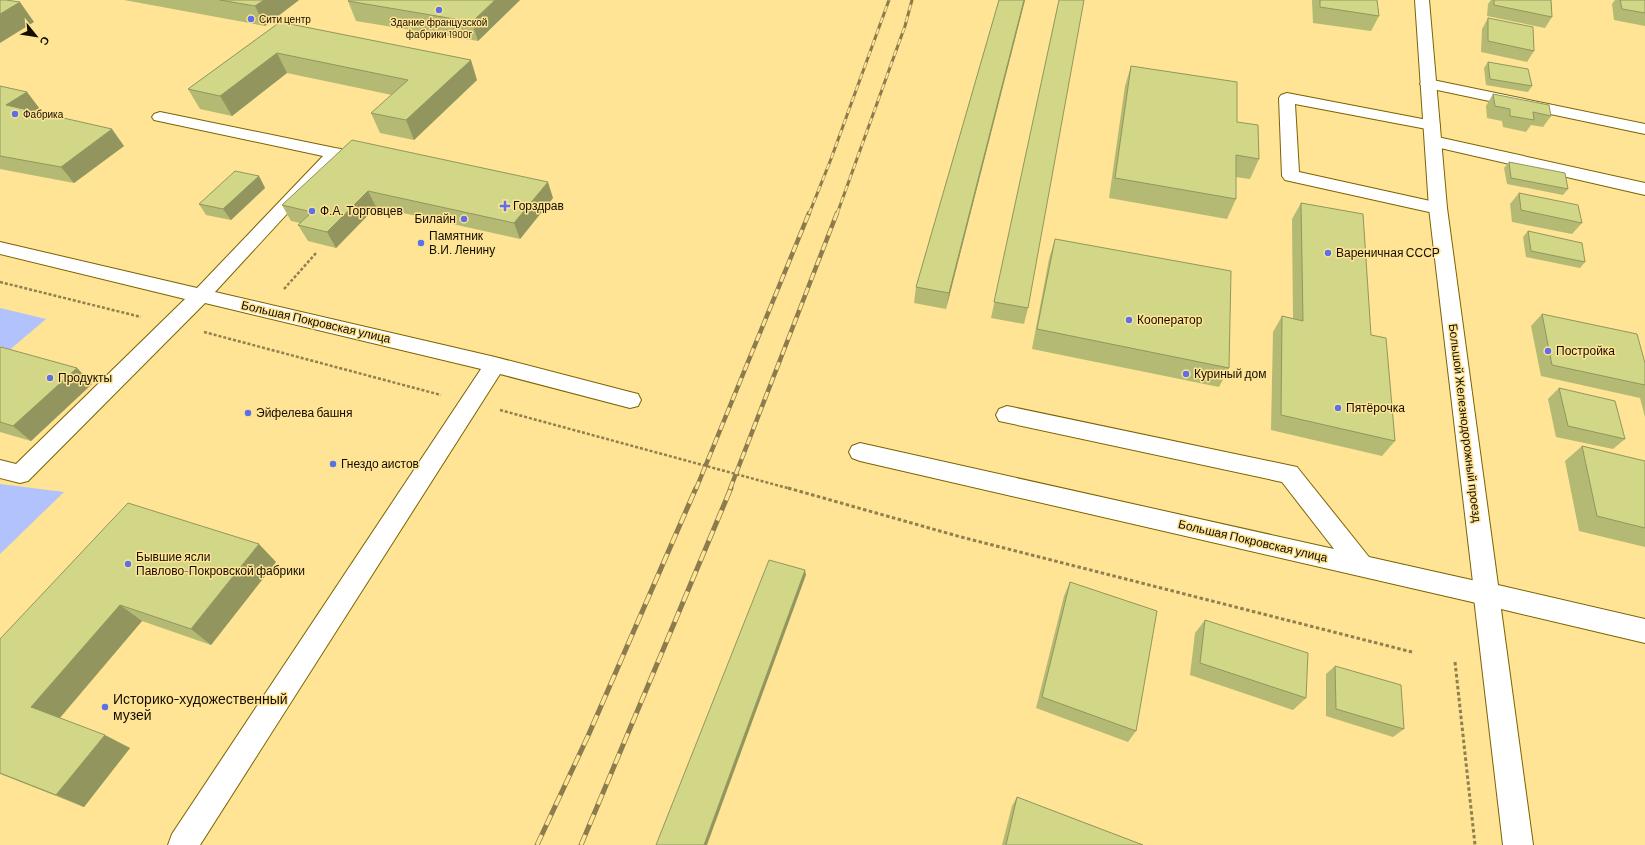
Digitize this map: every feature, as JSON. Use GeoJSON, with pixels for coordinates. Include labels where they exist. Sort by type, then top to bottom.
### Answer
{"type":"FeatureCollection","features":[{"type":"Feature","properties":{"kind":"main road","name":"Большой Железнодорожный проезд"},"geometry":{"type":"LineString","coordinates":[[1422,0],[1438,208],[1485,594],[1518,845]]}},
{"type":"Feature","properties":{"kind":"main road"},"geometry":{"type":"LineString","coordinates":[[1428,84],[1645,128]]}},
{"type":"Feature","properties":{"kind":"main road"},"geometry":{"type":"LineString","coordinates":[[1438,208],[1291,176],[1288,98],[1432,133],[1645,190]]}},
{"type":"Feature","properties":{"kind":"main road"},"geometry":{"type":"LineString","coordinates":[[0,469],[20,474],[201,295],[335,153],[160,118]]}},
{"type":"Feature","properties":{"kind":"main road","name":"Большая Покровская улица"},"geometry":{"type":"LineString","coordinates":[[0,248],[494,365],[630,400]]}},
{"type":"Feature","properties":{"kind":"main road"},"geometry":{"type":"LineString","coordinates":[[183,845],[494,365]]}},
{"type":"Feature","properties":{"kind":"main road"},"geometry":{"type":"LineString","coordinates":[[1007,416],[1289,474],[1361,566]]}},
{"type":"Feature","properties":{"kind":"main road","name":"Большая Покровская улица"},"geometry":{"type":"LineString","coordinates":[[860,452],[1645,631]]}},
{"type":"Feature","properties":{"kind":"path"},"geometry":{"type":"LineString","coordinates":[[281,292],[317,252]]}},
{"type":"Feature","properties":{"kind":"path"},"geometry":{"type":"LineString","coordinates":[[0,282],[172,324],[698,463],[962,537],[1412,652]]}},
{"type":"Feature","properties":{"kind":"path"},"geometry":{"type":"LineString","coordinates":[[1455,662],[1474,845]]}},
{"type":"Feature","properties":{"kind":"shaded area"},"geometry":{"type":"Polygon","coordinates":[[[0,308],[46,319],[0,358],[0,308]]]}},
{"type":"Feature","properties":{"kind":"shaded area"},"geometry":{"type":"Polygon","coordinates":[[[0,484],[64,492],[0,554],[0,484]]]}},
{"type":"Feature","properties":{"kind":"building"},"geometry":{"type":"Polygon","coordinates":[[[0,0],[6,0],[20,2],[0,14],[0,0]]]}},
{"type":"Feature","properties":{"kind":"building"},"geometry":{"type":"Polygon","coordinates":[[[220,0],[264,0],[255,6],[220,0]]]}},
{"type":"Feature","properties":{"kind":"building"},"geometry":{"type":"Polygon","coordinates":[[[495,0],[472,22],[348,1],[495,0]]]}},
{"type":"Feature","properties":{"kind":"building"},"geometry":{"type":"Polygon","coordinates":[[[999,0],[1024,0],[949,293],[916,287],[999,0]]]}},
{"type":"Feature","properties":{"kind":"building"},"geometry":{"type":"Polygon","coordinates":[[[1059,0],[1084,0],[1028,308],[994,302],[1059,0]]]}},
{"type":"Feature","properties":{"kind":"building"},"geometry":{"type":"Polygon","coordinates":[[[1320,0],[1377,0],[1379,16],[1320,7],[1320,0]]]}},
{"type":"Feature","properties":{"kind":"building"},"geometry":{"type":"Polygon","coordinates":[[[1494,0],[1551,0],[1552,17],[1494,5],[1494,0]]]}},
{"type":"Feature","properties":{"kind":"building"},"geometry":{"type":"Polygon","coordinates":[[[1620,0],[1645,0],[1645,13],[1622,9],[1620,0]]]}},
{"type":"Feature","properties":{"kind":"building"},"geometry":{"type":"Polygon","coordinates":[[[1488,18],[1533,27],[1534,51],[1488,41],[1488,18]]]}},
{"type":"Feature","properties":{"kind":"building"},"geometry":{"type":"Polygon","coordinates":[[[280,22],[471,60],[406,120],[371,113],[408,80],[277,53],[220,96],[188,89],[280,22]]]}},
{"type":"Feature","properties":{"kind":"building"},"geometry":{"type":"Polygon","coordinates":[[[1488,62],[1528,69],[1532,86],[1490,79],[1488,62]]]}},
{"type":"Feature","properties":{"kind":"building"},"geometry":{"type":"Polygon","coordinates":[[[1131,66],[1237,82],[1237,122],[1258,125],[1259,159],[1236,155],[1236,199],[1115,178],[1131,66]]]}},
{"type":"Feature","properties":{"kind":"building"},"geometry":{"type":"Polygon","coordinates":[[[0,86],[27,92],[6,105],[112,129],[61,167],[0,156],[0,86]]]}},
{"type":"Feature","properties":{"kind":"building"},"geometry":{"type":"Polygon","coordinates":[[[1493,94],[1549,105],[1551,116],[1533,112],[1534,120],[1510,116],[1510,109],[1495,106],[1493,94]]]}},
{"type":"Feature","properties":{"kind":"building"},"geometry":{"type":"Polygon","coordinates":[[[352,140],[548,182],[514,223],[368,191],[327,232],[298,225],[312,212],[282,205],[352,140]]]}},
{"type":"Feature","properties":{"kind":"building"},"geometry":{"type":"Polygon","coordinates":[[[1509,162],[1565,173],[1568,189],[1511,178],[1509,162]]]}},
{"type":"Feature","properties":{"kind":"building"},"geometry":{"type":"Polygon","coordinates":[[[235,171],[259,176],[223,209],[199,204],[235,171]]]}},
{"type":"Feature","properties":{"kind":"building"},"geometry":{"type":"Polygon","coordinates":[[[1519,193],[1578,205],[1582,223],[1521,210],[1519,193]]]}},
{"type":"Feature","properties":{"kind":"building"},"geometry":{"type":"Polygon","coordinates":[[[1301,203],[1363,214],[1371,335],[1386,338],[1395,441],[1281,415],[1282,316],[1303,321],[1301,203]]]}},
{"type":"Feature","properties":{"kind":"building"},"geometry":{"type":"Polygon","coordinates":[[[1528,231],[1582,243],[1585,262],[1531,251],[1528,231]]]}},
{"type":"Feature","properties":{"kind":"building","name":"Кооператор"},"geometry":{"type":"Polygon","coordinates":[[[1055,239],[1231,271],[1229,368],[1037,329],[1055,239]]]}},
{"type":"Feature","properties":{"kind":"building"},"geometry":{"type":"Polygon","coordinates":[[[1542,314],[1637,334],[1645,363],[1645,385],[1552,365],[1542,314]]]}},
{"type":"Feature","properties":{"kind":"building"},"geometry":{"type":"Polygon","coordinates":[[[1,347],[77,368],[13,426],[0,422],[1,347]]]}},
{"type":"Feature","properties":{"kind":"building"},"geometry":{"type":"Polygon","coordinates":[[[1559,388],[1615,401],[1625,439],[1568,426],[1559,388]]]}},
{"type":"Feature","properties":{"kind":"building"},"geometry":{"type":"Polygon","coordinates":[[[1582,446],[1645,461],[1645,528],[1597,516],[1582,446]]]}},
{"type":"Feature","properties":{"kind":"building"},"geometry":{"type":"Polygon","coordinates":[[[128,503],[259,544],[191,629],[120,605],[31,707],[105,735],[56,795],[0,773],[0,639],[128,503]]]}},
{"type":"Feature","properties":{"kind":"building"},"geometry":{"type":"Polygon","coordinates":[[[769,560],[805,570],[704,845],[656,845],[769,560]]]}},
{"type":"Feature","properties":{"kind":"building"},"geometry":{"type":"Polygon","coordinates":[[[1070,582],[1157,611],[1136,731],[1042,697],[1070,582]]]}},
{"type":"Feature","properties":{"kind":"building"},"geometry":{"type":"Polygon","coordinates":[[[1205,620],[1308,653],[1306,698],[1200,663],[1205,620]]]}},
{"type":"Feature","properties":{"kind":"building"},"geometry":{"type":"Polygon","coordinates":[[[1335,666],[1401,685],[1404,729],[1336,709],[1335,666]]]}},
{"type":"Feature","properties":{"kind":"building"},"geometry":{"type":"Polygon","coordinates":[[[1017,797],[1143,845],[1006,845],[1017,797]]]}},
{"type":"Feature","properties":{"kind":"railway"},"geometry":{"type":"LineString","coordinates":[[809,214],[831,159],[889,0]]}},
{"type":"Feature","properties":{"kind":"railway"},"geometry":{"type":"LineString","coordinates":[[837,214],[905,26],[912,0]]}},
{"type":"Feature","properties":{"kind":"railway"},"geometry":{"type":"LineString","coordinates":[[696,489],[809,213]]}},
{"type":"Feature","properties":{"kind":"railway"},"geometry":{"type":"LineString","coordinates":[[730,489],[837,213]]}},
{"type":"Feature","properties":{"kind":"railway"},"geometry":{"type":"LineString","coordinates":[[537,845],[588,736],[696,488]]}},
{"type":"Feature","properties":{"kind":"railway"},"geometry":{"type":"LineString","coordinates":[[581,845],[731,488]]}},
{"type":"Feature","properties":{"kind":"place","name":"Здание французской фабрики 1900г"},"geometry":{"type":"Point","coordinates":[439,10]}},
{"type":"Feature","properties":{"kind":"place","name":"Сити центр"},"geometry":{"type":"Point","coordinates":[251,19]}},
{"type":"Feature","properties":{"kind":"place","name":"Фабрика"},"geometry":{"type":"Point","coordinates":[15,114]}},
{"type":"Feature","properties":{"kind":"place","name":"Горздрав"},"geometry":{"type":"Point","coordinates":[505,206]}},
{"type":"Feature","properties":{"kind":"place","name":"Ф.А. Торговцев"},"geometry":{"type":"Point","coordinates":[312,211]}},
{"type":"Feature","properties":{"kind":"place","name":"Билайн"},"geometry":{"type":"Point","coordinates":[464,219]}},
{"type":"Feature","properties":{"kind":"place","name":"Памятник В.И. Ленину"},"geometry":{"type":"Point","coordinates":[421,243]}},
{"type":"Feature","properties":{"kind":"place","name":"Вареничная СССР"},"geometry":{"type":"Point","coordinates":[1328,253]}},
{"type":"Feature","properties":{"kind":"place","name":"Кооператор"},"geometry":{"type":"Point","coordinates":[1129,320]}},
{"type":"Feature","properties":{"kind":"place","name":"Постройка"},"geometry":{"type":"Point","coordinates":[1548,351]}},
{"type":"Feature","properties":{"kind":"place","name":"Куриный дом"},"geometry":{"type":"Point","coordinates":[1186,374]}},
{"type":"Feature","properties":{"kind":"place","name":"Продукты"},"geometry":{"type":"Point","coordinates":[50,378]}},
{"type":"Feature","properties":{"kind":"place","name":"Пятёрочка"},"geometry":{"type":"Point","coordinates":[1338,408]}},
{"type":"Feature","properties":{"kind":"place","name":"Эйфелева башня"},"geometry":{"type":"Point","coordinates":[248,413]}},
{"type":"Feature","properties":{"kind":"place","name":"Гнездо аистов"},"geometry":{"type":"Point","coordinates":[333,464]}},
{"type":"Feature","properties":{"kind":"place","name":"Бывшие ясли Павлово-Покровской фабрики"},"geometry":{"type":"Point","coordinates":[128,564]}},
{"type":"Feature","properties":{"kind":"place","name":"Историко-художественный музей"},"geometry":{"type":"Point","coordinates":[105,707]}}]}
